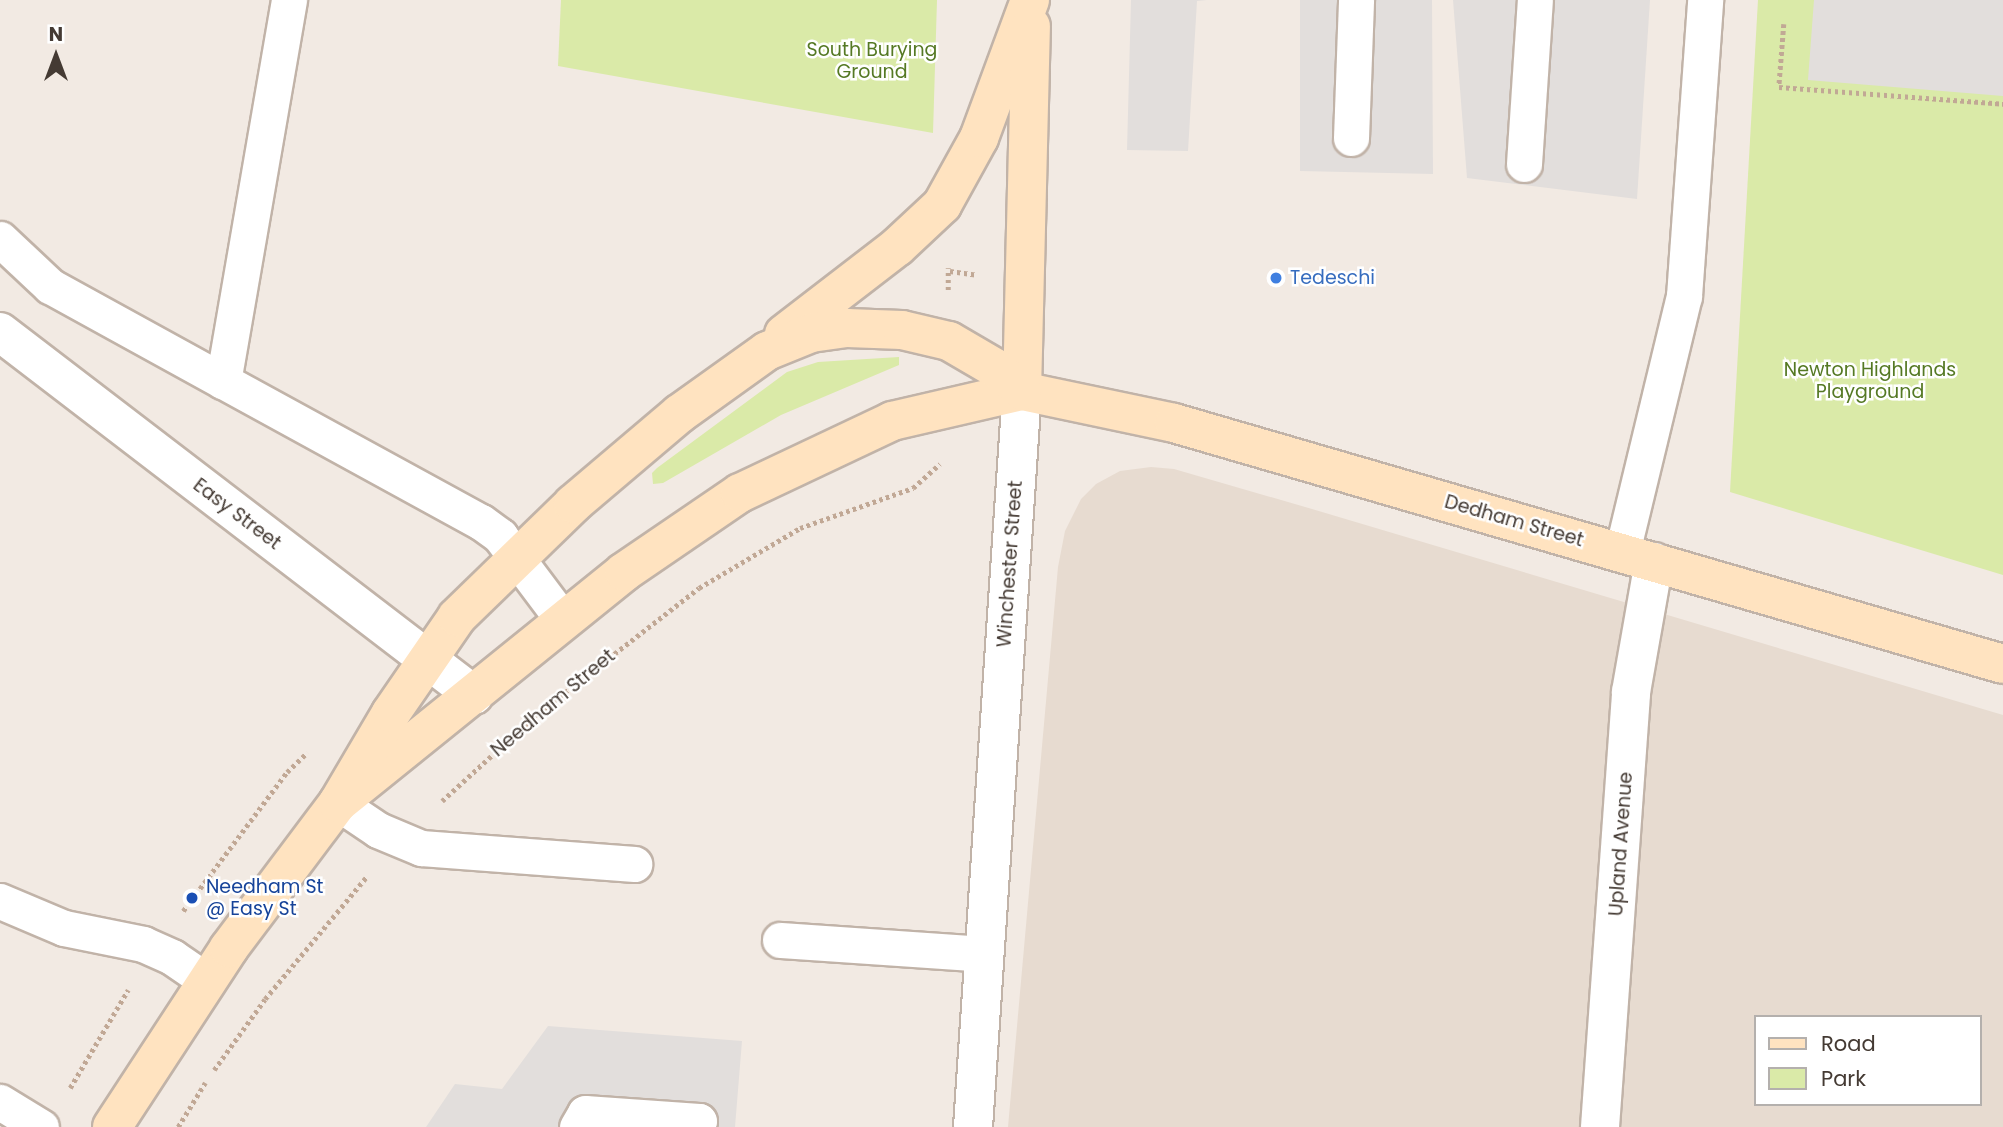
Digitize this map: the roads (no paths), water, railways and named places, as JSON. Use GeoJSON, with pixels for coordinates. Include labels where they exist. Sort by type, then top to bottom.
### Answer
{"type":"FeatureCollection","features":[{"type":"Feature","properties":{"kind":"main road"},"geometry":{"type":"LineString","coordinates":[[111,1127],[206,981],[338,803],[426,659],[457,617],[514,558],[617,465],[897,247],[942,205],[979,138],[1030,0]]}},
{"type":"Feature","properties":{"kind":"main road","name":"Winchester Street"},"geometry":{"type":"LineString","coordinates":[[1023,391],[1030,0]]}},
{"type":"Feature","properties":{"kind":"main road"},"geometry":{"type":"LineString","coordinates":[[744,364],[792,339],[822,330],[902,330],[966,349],[1023,391]]}},
{"type":"Feature","properties":{"kind":"main road"},"geometry":{"type":"LineString","coordinates":[[338,803],[563,620],[687,525],[808,457],[916,413],[1023,391]]}},
{"type":"Feature","properties":{"kind":"main road","name":"Dedham Street"},"geometry":{"type":"LineString","coordinates":[[1023,391],[1174,423],[2003,664]]}},
{"type":"Feature","properties":{"kind":"street","name":"Easy Street"},"geometry":{"type":"LineString","coordinates":[[0,332],[474,695]]}},
{"type":"Feature","properties":{"kind":"street","name":"Winchester Street"},"geometry":{"type":"LineString","coordinates":[[973,1127],[1023,391]]}},
{"type":"Feature","properties":{"kind":"street","name":"Upland Avenue"},"geometry":{"type":"LineString","coordinates":[[1600,1127],[1638,557]]}},
{"type":"Feature","properties":{"kind":"lane"},"geometry":{"type":"LineString","coordinates":[[223,381],[289,0]]}},
{"type":"Feature","properties":{"kind":"lane"},"geometry":{"type":"LineString","coordinates":[[1351,138],[1356,0]]}},
{"type":"Feature","properties":{"kind":"lane"},"geometry":{"type":"LineString","coordinates":[[1524,164],[1535,0]]}},
{"type":"Feature","properties":{"kind":"lane"},"geometry":{"type":"LineString","coordinates":[[1638,557],[1684,296],[1705,0]]}},
{"type":"Feature","properties":{"kind":"lane"},"geometry":{"type":"LineString","coordinates":[[0,239],[50,286],[466,512],[499,536],[563,620]]}},
{"type":"Feature","properties":{"kind":"lane"},"geometry":{"type":"LineString","coordinates":[[338,803],[401,841],[446,852],[634,864]]}},
{"type":"Feature","properties":{"kind":"lane"},"geometry":{"type":"LineString","coordinates":[[0,901],[64,928],[156,950],[206,981]]}},
{"type":"Feature","properties":{"kind":"lane"},"geometry":{"type":"LineString","coordinates":[[780,940],[985,954]]}},
{"type":"Feature","properties":{"kind":"lane"},"geometry":{"type":"LineString","coordinates":[[0,1102],[41,1127]]}},
{"type":"Feature","properties":{"kind":"lane"},"geometry":{"type":"LineString","coordinates":[[577,1127],[585,1113],[699,1121],[696,1127]]}},
{"type":"Feature","properties":{"kind":"place","name":"Tedeschi"},"geometry":{"type":"Point","coordinates":[1276,278]}},
{"type":"Feature","properties":{"kind":"place","name":"Needham St @ Easy St"},"geometry":{"type":"Point","coordinates":[192,898]}},
{"type":"Feature","properties":{"kind":"park label","name":"South Burying Ground"},"geometry":{"type":"Point","coordinates":[872,61]}},
{"type":"Feature","properties":{"kind":"park label","name":"Newton Highlands Playground"},"geometry":{"type":"Point","coordinates":[1870,381]}}]}
